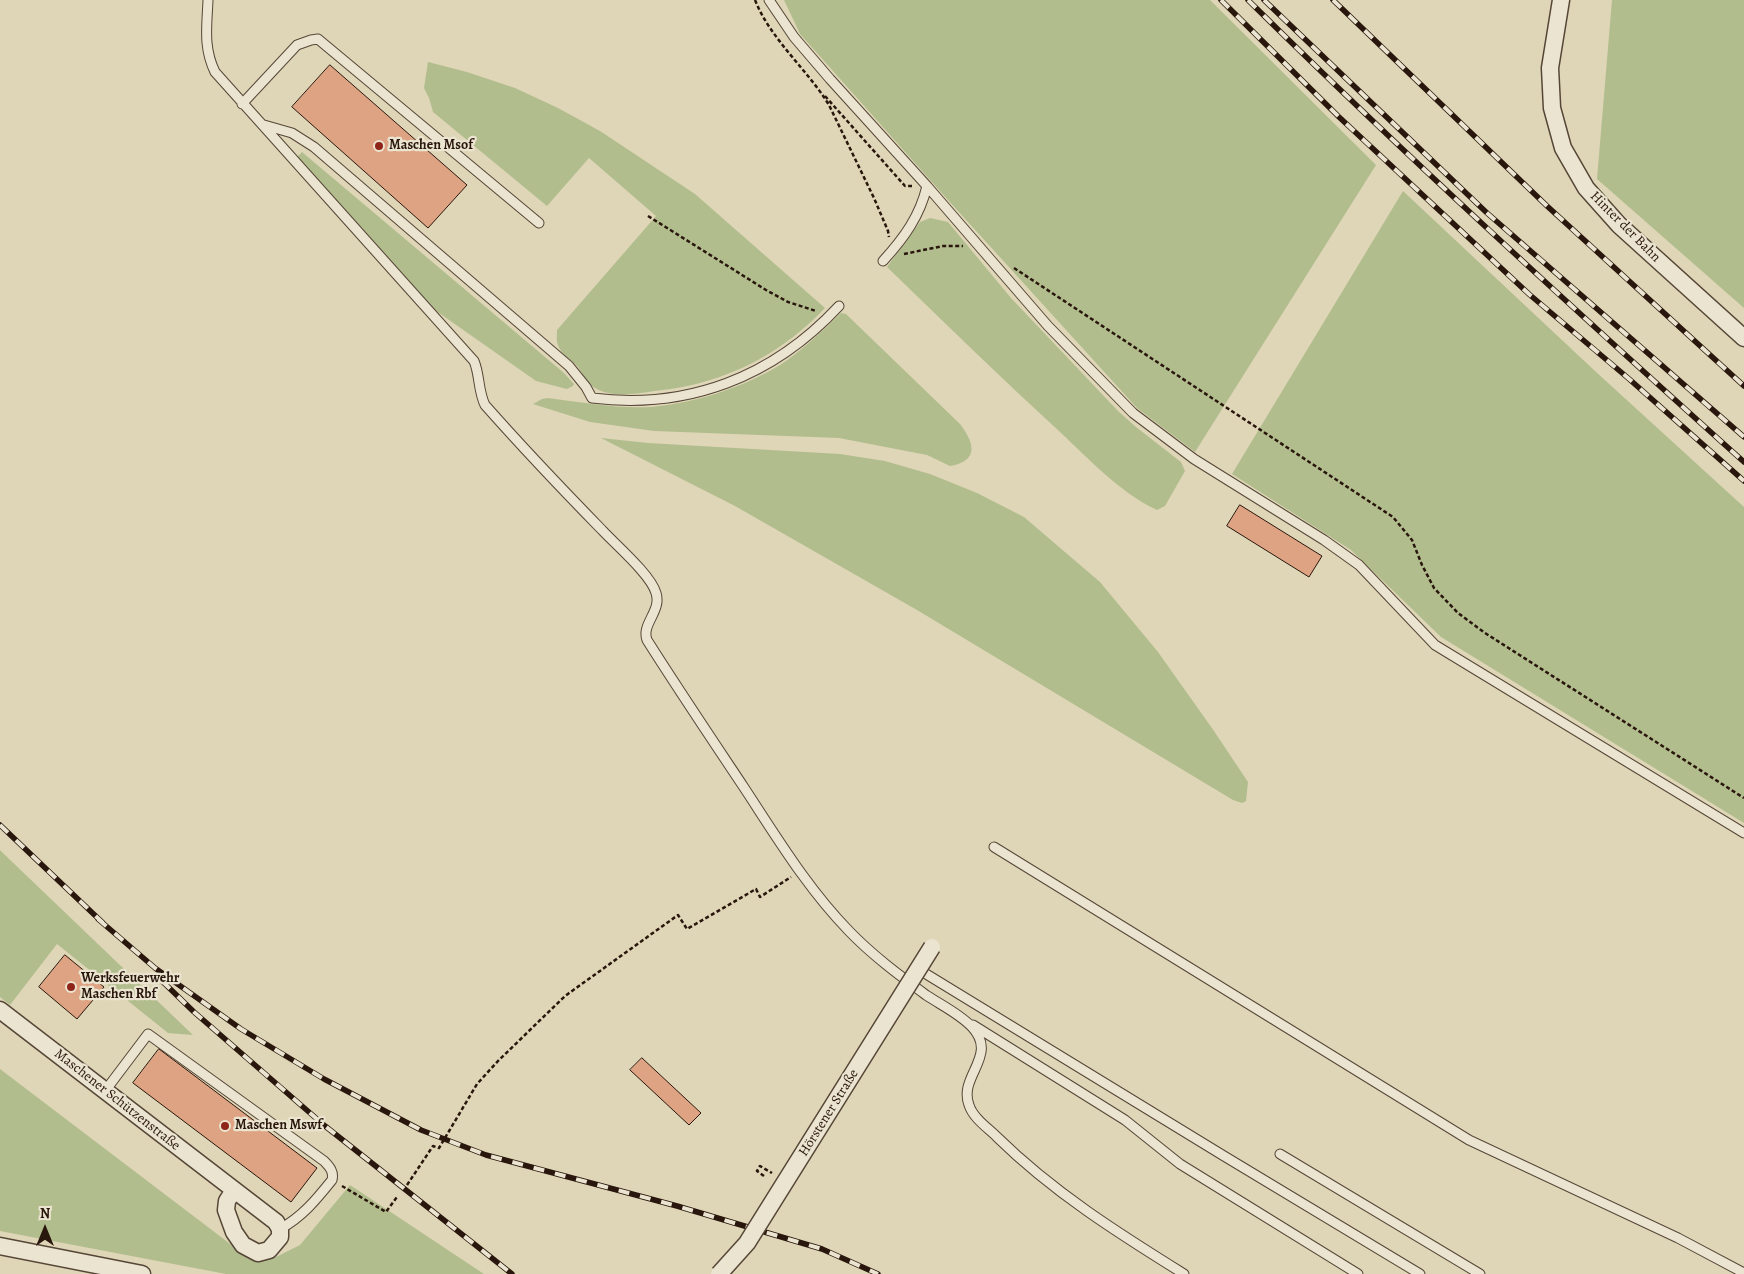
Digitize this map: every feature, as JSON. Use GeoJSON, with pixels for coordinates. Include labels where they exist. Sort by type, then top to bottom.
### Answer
{"type":"FeatureCollection","features":[{"type":"Feature","properties":{"kind":"street","name":"Hinter der Bahn"},"geometry":{"type":"LineString","coordinates":[[1561,0],[1550,68],[1552,108],[1563,148],[1586,188],[1619,225],[1744,338]]}},
{"type":"Feature","properties":{"kind":"street","name":"Hörstener Straße"},"geometry":{"type":"LineString","coordinates":[[719,1274],[747,1243],[932,947]]}},
{"type":"Feature","properties":{"kind":"street","name":"Maschener Schützenstraße"},"geometry":{"type":"LineString","coordinates":[[0,1010],[276,1222],[280,1229]]}},
{"type":"Feature","properties":{"kind":"street"},"geometry":{"type":"LineString","coordinates":[[234,1190],[227,1201],[226,1210],[234,1232],[243,1245],[258,1252],[269,1250],[275,1245],[280,1236],[280,1229]]}},
{"type":"Feature","properties":{"kind":"street"},"geometry":{"type":"LineString","coordinates":[[0,1246],[142,1274]]}},
{"type":"Feature","properties":{"kind":"lane"},"geometry":{"type":"LineString","coordinates":[[208,0],[206,46],[215,72],[474,360],[478,371],[482,399],[486,405],[524,450],[619,548],[652,586],[656,594],[657,603],[646,632],[647,640],[800,872],[831,912],[872,952],[927,995],[1125,1120],[1180,1164],[1358,1274]]}},
{"type":"Feature","properties":{"kind":"lane"},"geometry":{"type":"LineString","coordinates":[[769,0],[794,37],[927,186],[1048,326],[1133,413],[1194,459],[1324,540],[1359,565],[1435,645],[1744,833]]}},
{"type":"Feature","properties":{"kind":"lane"},"geometry":{"type":"LineString","coordinates":[[242,104],[297,45],[318,39],[539,223]]}},
{"type":"Feature","properties":{"kind":"lane"},"geometry":{"type":"LineString","coordinates":[[264,125],[292,133],[314,147],[569,366],[592,398],[654,400],[721,385],[776,360],[819,328],[839,306]]}},
{"type":"Feature","properties":{"kind":"lane"},"geometry":{"type":"LineString","coordinates":[[884,259],[913,223],[927,186]]}},
{"type":"Feature","properties":{"kind":"lane"},"geometry":{"type":"LineString","coordinates":[[994,847],[1469,1140],[1678,1238],[1744,1273]]}},
{"type":"Feature","properties":{"kind":"lane"},"geometry":{"type":"LineString","coordinates":[[918,969],[1420,1274]]}},
{"type":"Feature","properties":{"kind":"lane"},"geometry":{"type":"LineString","coordinates":[[966,1021],[981,1040],[980,1060],[967,1090],[968,1104],[977,1118],[1020,1160],[1052,1186],[1103,1222],[1184,1274]]}},
{"type":"Feature","properties":{"kind":"lane"},"geometry":{"type":"LineString","coordinates":[[105,1091],[148,1034],[324,1161],[334,1175],[332,1180],[311,1206],[295,1221],[280,1229]]}},
{"type":"Feature","properties":{"kind":"lane"},"geometry":{"type":"LineString","coordinates":[[1280,1154],[1480,1274]]}},
{"type":"Feature","properties":{"kind":"path"},"geometry":{"type":"LineString","coordinates":[[755,0],[765,22],[820,92],[905,186],[927,186]]}},
{"type":"Feature","properties":{"kind":"path"},"geometry":{"type":"LineString","coordinates":[[820,92],[861,171],[888,231],[890,240],[884,259],[943,246],[964,246]]}},
{"type":"Feature","properties":{"kind":"path"},"geometry":{"type":"LineString","coordinates":[[648,216],[788,302],[830,316]]}},
{"type":"Feature","properties":{"kind":"path"},"geometry":{"type":"LineString","coordinates":[[996,266],[1006,264],[1015,268],[1393,517],[1412,540],[1434,588],[1458,613],[1485,633],[1744,798]]}},
{"type":"Feature","properties":{"kind":"path"},"geometry":{"type":"LineString","coordinates":[[407,1185],[433,1146],[439,1148],[483,1076],[565,996],[678,915],[687,929],[744,895],[756,889],[760,897],[800,872]]}},
{"type":"Feature","properties":{"kind":"path"},"geometry":{"type":"LineString","coordinates":[[764,1176],[757,1171],[760,1166],[768,1171]]}},
{"type":"Feature","properties":{"kind":"path"},"geometry":{"type":"LineString","coordinates":[[332,1180],[386,1212],[397,1197]]}},
{"type":"Feature","properties":{"kind":"green space"},"geometry":{"type":"Polygon","coordinates":[[[784,0],[1210,0],[1376,165],[1195,452],[1137,408],[800,34],[784,0]]]}},
{"type":"Feature","properties":{"kind":"green space"},"geometry":{"type":"Polygon","coordinates":[[[1612,0],[1744,0],[1744,308],[1597,179],[1612,0]]]}},
{"type":"Feature","properties":{"kind":"green space"},"geometry":{"type":"Polygon","coordinates":[[[428,62],[467,72],[515,88],[558,108],[600,131],[695,194],[825,308],[787,342],[758,360],[726,375],[689,386],[632,394],[609,393],[595,388],[587,381],[578,367],[559,349],[557,330],[656,216],[589,158],[547,206],[433,112],[424,88],[428,62]]]}},
{"type":"Feature","properties":{"kind":"green space"},"geometry":{"type":"Polygon","coordinates":[[[302,152],[564,373],[574,384],[573,386],[567,389],[536,381],[432,308],[297,157],[302,152]]]}},
{"type":"Feature","properties":{"kind":"green space"},"geometry":{"type":"Polygon","coordinates":[[[1403,191],[1595,371],[1744,507],[1744,823],[1441,637],[1351,550],[1232,474],[1403,191]]]}},
{"type":"Feature","properties":{"kind":"green space"},"geometry":{"type":"Polygon","coordinates":[[[930,218],[948,222],[1011,298],[1118,411],[1181,462],[1185,471],[1165,506],[1157,510],[1143,503],[1106,475],[994,371],[887,267],[920,222],[930,218]]]}},
{"type":"Feature","properties":{"kind":"green space"},"geometry":{"type":"Polygon","coordinates":[[[841,313],[846,314],[960,424],[969,437],[972,450],[966,460],[950,466],[927,455],[839,438],[654,431],[590,422],[533,404],[548,398],[613,406],[651,407],[684,402],[718,393],[750,381],[780,365],[820,333],[841,313]]]}},
{"type":"Feature","properties":{"kind":"green space"},"geometry":{"type":"Polygon","coordinates":[[[601,438],[648,443],[840,454],[885,461],[930,474],[977,493],[1024,517],[1100,582],[1158,652],[1248,782],[1246,801],[1242,803],[1233,800],[917,610],[735,506],[601,438]]]}},
{"type":"Feature","properties":{"kind":"green space"},"geometry":{"type":"Polygon","coordinates":[[[0,850],[193,1035],[168,1033],[57,944],[10,1005],[0,997],[0,850]]]}},
{"type":"Feature","properties":{"kind":"green space"},"geometry":{"type":"Polygon","coordinates":[[[0,1069],[250,1259],[274,1258],[300,1245],[350,1185],[484,1274],[226,1274],[0,1231],[0,1069]]]}},
{"type":"Feature","properties":{"kind":"building","name":"Maschen Msof"},"geometry":{"type":"Polygon","coordinates":[[[330,65],[467,185],[428,228],[292,107],[330,65]]]}},
{"type":"Feature","properties":{"kind":"building"},"geometry":{"type":"Polygon","coordinates":[[[1240,505],[1322,556],[1309,577],[1227,526],[1240,505]]]}},
{"type":"Feature","properties":{"kind":"building","name":"Werksfeuerwehr Maschen Rbf"},"geometry":{"type":"Polygon","coordinates":[[[65,955],[104,987],[77,1019],[39,987],[65,955]]]}},
{"type":"Feature","properties":{"kind":"building","name":"Maschen Mswf"},"geometry":{"type":"Polygon","coordinates":[[[159,1049],[317,1168],[291,1202],[133,1083],[159,1049]]]}},
{"type":"Feature","properties":{"kind":"building"},"geometry":{"type":"Polygon","coordinates":[[[642,1058],[701,1113],[689,1125],[630,1070],[642,1058]]]}},
{"type":"Feature","properties":{"kind":"railway"},"geometry":{"type":"LineString","coordinates":[[1221,0],[1339,117],[1530,295],[1628,378],[1744,481]]}},
{"type":"Feature","properties":{"kind":"railway"},"geometry":{"type":"LineString","coordinates":[[1248,0],[1493,234],[1744,462]]}},
{"type":"Feature","properties":{"kind":"railway"},"geometry":{"type":"LineString","coordinates":[[1264,0],[1487,213],[1744,437]]}},
{"type":"Feature","properties":{"kind":"railway"},"geometry":{"type":"LineString","coordinates":[[1333,0],[1547,206],[1744,386]]}},
{"type":"Feature","properties":{"kind":"railway"},"geometry":{"type":"LineString","coordinates":[[0,825],[103,923]]}},
{"type":"Feature","properties":{"kind":"railway"},"geometry":{"type":"LineString","coordinates":[[98,919],[155,968],[241,1029],[324,1079],[421,1130],[486,1155],[677,1206],[822,1249],[878,1274]]}},
{"type":"Feature","properties":{"kind":"railway"},"geometry":{"type":"LineString","coordinates":[[162,981],[194,1012],[325,1126],[512,1274]]}},
{"type":"Feature","properties":{"kind":"place","name":"Maschen Msof"},"geometry":{"type":"Point","coordinates":[379,146]}},
{"type":"Feature","properties":{"kind":"place","name":"Werksfeuerwehr Maschen Rbf"},"geometry":{"type":"Point","coordinates":[71,987]}},
{"type":"Feature","properties":{"kind":"place","name":"Maschen Mswf"},"geometry":{"type":"Point","coordinates":[225,1126]}}]}
